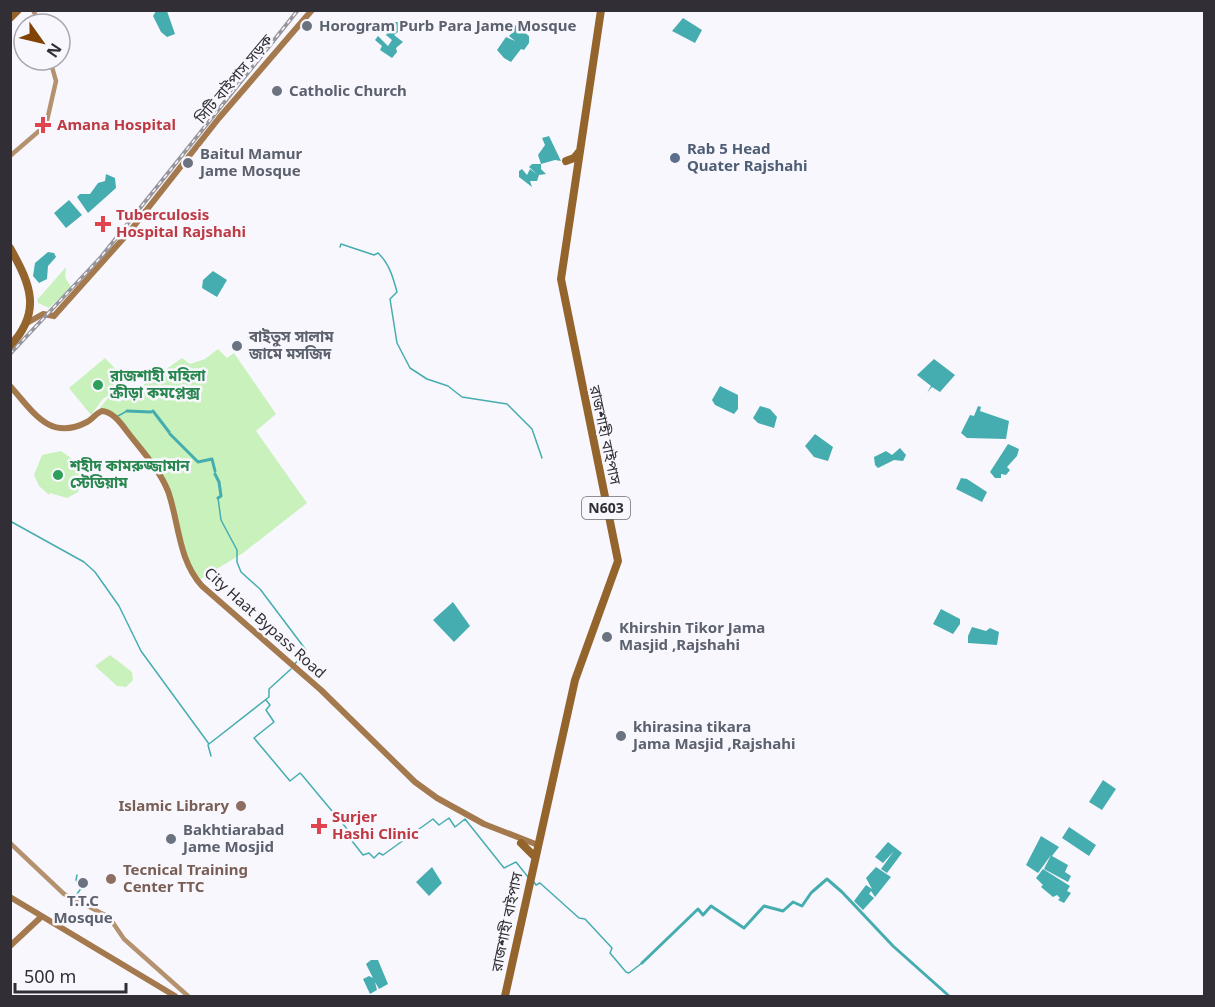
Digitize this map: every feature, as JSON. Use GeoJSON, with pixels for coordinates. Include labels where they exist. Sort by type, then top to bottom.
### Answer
{"type":"FeatureCollection","features":[{"type":"Feature","properties":{"kind":"highway"},"geometry":{"type":"LineString","coordinates":[[10,17],[17,10]]}},
{"type":"Feature","properties":{"kind":"highway","name":"রাজশাহী বাইপাস"},"geometry":{"type":"LineString","coordinates":[[505,996],[574,680],[618,561],[562,290],[561,273],[570,164],[579,152],[601,10]]}},
{"type":"Feature","properties":{"kind":"highway"},"geometry":{"type":"LineString","coordinates":[[10,249],[30,292],[24,326],[10,345]]}},
{"type":"Feature","properties":{"kind":"highway"},"geometry":{"type":"LineString","coordinates":[[521,842],[538,844]]}},
{"type":"Feature","properties":{"kind":"highway"},"geometry":{"type":"LineString","coordinates":[[521,842],[535,857]]}},
{"type":"Feature","properties":{"kind":"main road"},"geometry":{"type":"LineString","coordinates":[[24,326],[43,314],[54,316],[130,231],[186,163],[219,118],[311,10]]}},
{"type":"Feature","properties":{"kind":"main road"},"geometry":{"type":"LineString","coordinates":[[10,156],[46,125],[56,81],[54,72]]}},
{"type":"Feature","properties":{"kind":"main road","name":"City Haat Bypass Road"},"geometry":{"type":"LineString","coordinates":[[10,388],[42,424],[53,430],[78,427],[102,413],[111,416],[158,475],[170,504],[181,552],[189,571],[201,587],[307,680],[414,784],[436,801],[521,842]]}},
{"type":"Feature","properties":{"kind":"main road"},"geometry":{"type":"LineString","coordinates":[[10,844],[61,894],[106,915],[123,935],[189,996]]}},
{"type":"Feature","properties":{"kind":"main road"},"geometry":{"type":"LineString","coordinates":[[10,898],[41,919],[172,996]]}},
{"type":"Feature","properties":{"kind":"main road"},"geometry":{"type":"LineString","coordinates":[[10,898],[172,996]]}},
{"type":"Feature","properties":{"kind":"main road"},"geometry":{"type":"LineString","coordinates":[[30,912],[31,925]]}},
{"type":"Feature","properties":{"kind":"main road"},"geometry":{"type":"LineString","coordinates":[[10,944],[41,919]]}},
{"type":"Feature","properties":{"kind":"green space"},"geometry":{"type":"Polygon","coordinates":[[[66,267],[65,277],[71,287],[49,308],[38,303],[37,300],[66,267]]]}},
{"type":"Feature","properties":{"kind":"green space"},"geometry":{"type":"Polygon","coordinates":[[[218,349],[227,358],[234,353],[276,414],[256,431],[307,503],[243,553],[199,580],[185,557],[160,474],[118,419],[98,410],[108,398],[119,402],[182,358],[190,364],[205,359],[218,349]]]}},
{"type":"Feature","properties":{"kind":"green space","name":"রাজশাহী মহিলা ক্রীড়া কমপ্লেক্স"},"geometry":{"type":"Polygon","coordinates":[[[105,358],[128,382],[103,399],[91,415],[69,388],[105,358]]]}},
{"type":"Feature","properties":{"kind":"green space","name":"শহীদ কামরুজ্জামান স্টেডিয়াম"},"geometry":{"type":"Polygon","coordinates":[[[61,451],[74,460],[84,473],[78,492],[67,498],[50,493],[49,495],[39,486],[34,475],[42,455],[61,451]]]}},
{"type":"Feature","properties":{"kind":"green space"},"geometry":{"type":"Polygon","coordinates":[[[110,655],[132,672],[133,680],[126,687],[117,686],[95,666],[110,655]]]}},
{"type":"Feature","properties":{"kind":"water"},"geometry":{"type":"Polygon","coordinates":[[[156,11],[167,11],[175,34],[167,37],[161,32],[153,16],[156,11]]]}},
{"type":"Feature","properties":{"kind":"water"},"geometry":{"type":"Polygon","coordinates":[[[683,18],[702,30],[695,43],[672,31],[683,18]]]}},
{"type":"Feature","properties":{"kind":"water"},"geometry":{"type":"Polygon","coordinates":[[[395,22],[404,22],[406,26],[394,35],[403,42],[396,48],[397,52],[392,58],[380,50],[382,46],[375,40],[378,36],[388,46],[392,40],[386,35],[395,22]]]}},
{"type":"Feature","properties":{"kind":"water"},"geometry":{"type":"Polygon","coordinates":[[[511,22],[529,36],[529,43],[511,62],[497,50],[506,37],[515,41],[509,36],[513,32],[507,28],[511,22]]]}},
{"type":"Feature","properties":{"kind":"water"},"geometry":{"type":"Polygon","coordinates":[[[549,136],[561,161],[555,160],[541,164],[538,155],[545,145],[542,138],[549,136]]]}},
{"type":"Feature","properties":{"kind":"water"},"geometry":{"type":"Polygon","coordinates":[[[532,164],[541,164],[541,169],[546,174],[539,175],[537,181],[530,181],[532,187],[519,177],[519,171],[522,169],[527,175],[530,169],[537,174],[529,167],[532,164]]]}},
{"type":"Feature","properties":{"kind":"water"},"geometry":{"type":"Polygon","coordinates":[[[106,174],[115,178],[116,188],[88,213],[77,197],[80,194],[90,194],[98,183],[105,181],[106,174]]]}},
{"type":"Feature","properties":{"kind":"water"},"geometry":{"type":"Polygon","coordinates":[[[69,200],[82,215],[66,228],[54,213],[69,200]]]}},
{"type":"Feature","properties":{"kind":"water"},"geometry":{"type":"Polygon","coordinates":[[[48,252],[54,253],[56,257],[48,266],[47,279],[39,283],[33,276],[35,263],[48,252]]]}},
{"type":"Feature","properties":{"kind":"water"},"geometry":{"type":"Polygon","coordinates":[[[213,271],[227,280],[217,297],[202,288],[203,280],[213,271]]]}},
{"type":"Feature","properties":{"kind":"water"},"geometry":{"type":"Polygon","coordinates":[[[934,359],[955,375],[940,392],[932,387],[927,393],[931,386],[917,375],[934,359]]]}},
{"type":"Feature","properties":{"kind":"water"},"geometry":{"type":"Polygon","coordinates":[[[720,386],[738,395],[738,409],[734,414],[715,405],[712,400],[720,386]]]}},
{"type":"Feature","properties":{"kind":"water"},"geometry":{"type":"Polygon","coordinates":[[[760,406],[770,409],[777,417],[774,428],[758,423],[753,418],[760,406]]]}},
{"type":"Feature","properties":{"kind":"water"},"geometry":{"type":"Polygon","coordinates":[[[978,406],[981,407],[980,411],[1009,421],[1006,439],[967,438],[961,433],[970,415],[974,416],[978,406]]]}},
{"type":"Feature","properties":{"kind":"water"},"geometry":{"type":"Polygon","coordinates":[[[815,434],[833,447],[828,461],[814,457],[805,446],[815,434]]]}},
{"type":"Feature","properties":{"kind":"water"},"geometry":{"type":"Polygon","coordinates":[[[1008,444],[1019,449],[1017,456],[1007,467],[1010,470],[1006,475],[1001,474],[1001,478],[995,478],[990,472],[1008,444]]]}},
{"type":"Feature","properties":{"kind":"water"},"geometry":{"type":"Polygon","coordinates":[[[900,448],[906,455],[903,461],[894,460],[878,468],[875,465],[874,457],[886,451],[892,455],[900,448]]]}},
{"type":"Feature","properties":{"kind":"water"},"geometry":{"type":"Polygon","coordinates":[[[961,478],[967,479],[987,492],[982,502],[956,489],[961,478]]]}},
{"type":"Feature","properties":{"kind":"water"},"geometry":{"type":"Polygon","coordinates":[[[453,602],[470,626],[454,642],[433,620],[453,602]]]}},
{"type":"Feature","properties":{"kind":"water"},"geometry":{"type":"Polygon","coordinates":[[[941,609],[960,619],[960,624],[953,634],[933,624],[941,609]]]}},
{"type":"Feature","properties":{"kind":"water"},"geometry":{"type":"Polygon","coordinates":[[[972,627],[986,631],[990,628],[999,632],[997,645],[968,643],[972,627]]]}},
{"type":"Feature","properties":{"kind":"water"},"geometry":{"type":"Polygon","coordinates":[[[1103,780],[1116,789],[1102,810],[1089,802],[1103,780]]]}},
{"type":"Feature","properties":{"kind":"water"},"geometry":{"type":"Polygon","coordinates":[[[1069,827],[1096,845],[1089,856],[1062,838],[1069,827]]]}},
{"type":"Feature","properties":{"kind":"water"},"geometry":{"type":"Polygon","coordinates":[[[1041,836],[1059,847],[1052,856],[1068,865],[1065,872],[1071,876],[1068,882],[1044,869],[1051,855],[1038,873],[1026,865],[1041,836]]]}},
{"type":"Feature","properties":{"kind":"water"},"geometry":{"type":"Polygon","coordinates":[[[888,842],[902,853],[887,873],[881,869],[894,851],[883,863],[875,857],[888,842]]]}},
{"type":"Feature","properties":{"kind":"water"},"geometry":{"type":"Polygon","coordinates":[[[432,867],[442,883],[429,896],[416,882],[432,867]]]}},
{"type":"Feature","properties":{"kind":"water"},"geometry":{"type":"Polygon","coordinates":[[[876,867],[891,877],[875,897],[871,891],[869,894],[874,898],[863,910],[854,901],[866,885],[872,889],[866,878],[876,867]]]}},
{"type":"Feature","properties":{"kind":"water"},"geometry":{"type":"Polygon","coordinates":[[[1043,869],[1070,886],[1067,891],[1071,893],[1064,903],[1058,900],[1060,898],[1057,895],[1053,897],[1041,887],[1043,885],[1036,878],[1043,869]]]}},
{"type":"Feature","properties":{"kind":"water"},"geometry":{"type":"Polygon","coordinates":[[[371,960],[378,960],[388,984],[379,989],[375,982],[377,990],[370,994],[363,979],[369,976],[373,978],[366,964],[371,960]]]}},
{"type":"Feature","properties":{"kind":"waterway"},"geometry":{"type":"LineString","coordinates":[[340,247],[341,244],[374,255],[378,253],[388,266],[397,292],[390,299],[397,343],[410,368],[427,379],[448,386],[462,397],[507,404],[532,429],[542,458]]}},
{"type":"Feature","properties":{"kind":"waterway"},"geometry":{"type":"LineString","coordinates":[[118,416],[127,411]]}},
{"type":"Feature","properties":{"kind":"waterway"},"geometry":{"type":"LineString","coordinates":[[127,411],[151,412]]}},
{"type":"Feature","properties":{"kind":"waterway"},"geometry":{"type":"LineString","coordinates":[[153,411],[169,432]]}},
{"type":"Feature","properties":{"kind":"waterway"},"geometry":{"type":"LineString","coordinates":[[170,434],[198,462],[212,459],[215,471]]}},
{"type":"Feature","properties":{"kind":"waterway"},"geometry":{"type":"LineString","coordinates":[[215,474],[221,496],[218,498]]}},
{"type":"Feature","properties":{"kind":"waterway"},"geometry":{"type":"LineString","coordinates":[[218,498],[221,520],[237,550],[237,562],[241,572],[260,589],[306,650],[294,665]]}},
{"type":"Feature","properties":{"kind":"waterway"},"geometry":{"type":"LineString","coordinates":[[10,521],[84,562],[95,572],[119,606],[141,651],[209,744],[269,697],[269,689],[291,669]]}},
{"type":"Feature","properties":{"kind":"waterway"},"geometry":{"type":"LineString","coordinates":[[266,700],[270,705],[266,710],[274,722],[254,738],[290,781],[300,773],[302,775],[352,835],[352,841],[363,855],[369,853],[374,858],[379,853],[383,855],[433,819],[439,825],[449,818],[455,827],[465,819],[504,868],[516,862],[528,877]]}},
{"type":"Feature","properties":{"kind":"waterway"},"geometry":{"type":"LineString","coordinates":[[208,745],[211,756]]}},
{"type":"Feature","properties":{"kind":"waterway"},"geometry":{"type":"LineString","coordinates":[[75,897],[82,887],[76,880],[77,875]]}},
{"type":"Feature","properties":{"kind":"waterway"},"geometry":{"type":"LineString","coordinates":[[812,892],[827,879],[893,946],[949,996]]}},
{"type":"Feature","properties":{"kind":"waterway"},"geometry":{"type":"LineString","coordinates":[[534,882],[536,885],[540,883],[579,918],[585,919],[612,948],[610,953],[626,972],[629,973],[642,963]]}},
{"type":"Feature","properties":{"kind":"waterway"},"geometry":{"type":"LineString","coordinates":[[642,963],[698,909],[703,915],[711,906],[744,928],[764,906],[783,911],[793,902],[802,906],[811,893]]}},
{"type":"Feature","properties":{"kind":"railway"},"geometry":{"type":"LineString","coordinates":[[10,354],[101,257],[298,10]]}},
{"type":"Feature","properties":{"kind":"place","name":"Horogram Purb Para Jame Mosque"},"geometry":{"type":"Point","coordinates":[307,26]}},
{"type":"Feature","properties":{"kind":"place","name":"Catholic Church"},"geometry":{"type":"Point","coordinates":[277,91]}},
{"type":"Feature","properties":{"kind":"place","name":"Amana Hospital"},"geometry":{"type":"Point","coordinates":[43,125]}},
{"type":"Feature","properties":{"kind":"place","name":"Rab 5 Head Quater Rajshahi"},"geometry":{"type":"Point","coordinates":[675,158]}},
{"type":"Feature","properties":{"kind":"place","name":"Baitul Mamur Jame Mosque"},"geometry":{"type":"Point","coordinates":[188,163]}},
{"type":"Feature","properties":{"kind":"place","name":"Tuberculosis Hospital Rajshahi"},"geometry":{"type":"Point","coordinates":[103,224]}},
{"type":"Feature","properties":{"kind":"place","name":"বাইতুস সালাম জামে মসজিদ"},"geometry":{"type":"Point","coordinates":[237,346]}},
{"type":"Feature","properties":{"kind":"place","name":"রাজশাহী মহিলা ক্রীড়া কমপ্লেক্স"},"geometry":{"type":"Point","coordinates":[98,385]}},
{"type":"Feature","properties":{"kind":"place","name":"শহীদ কামরুজ্জামান স্টেডিয়াম"},"geometry":{"type":"Point","coordinates":[58,475]}},
{"type":"Feature","properties":{"kind":"place","name":"Khirshin Tikor Jama Masjid ,Rajshahi"},"geometry":{"type":"Point","coordinates":[607,637]}},
{"type":"Feature","properties":{"kind":"place","name":"khirasina tikara Jama Masjid ,Rajshahi"},"geometry":{"type":"Point","coordinates":[621,736]}},
{"type":"Feature","properties":{"kind":"place","name":"Islamic Library"},"geometry":{"type":"Point","coordinates":[241,806]}},
{"type":"Feature","properties":{"kind":"place","name":"Surjer Hashi Clinic"},"geometry":{"type":"Point","coordinates":[319,826]}},
{"type":"Feature","properties":{"kind":"place","name":"Bakhtiarabad Jame Mosjid"},"geometry":{"type":"Point","coordinates":[171,839]}},
{"type":"Feature","properties":{"kind":"place","name":"Tecnical Training Center TTC"},"geometry":{"type":"Point","coordinates":[111,879]}},
{"type":"Feature","properties":{"kind":"place","name":"T.T.C Mosque"},"geometry":{"type":"Point","coordinates":[83,883]}}]}
